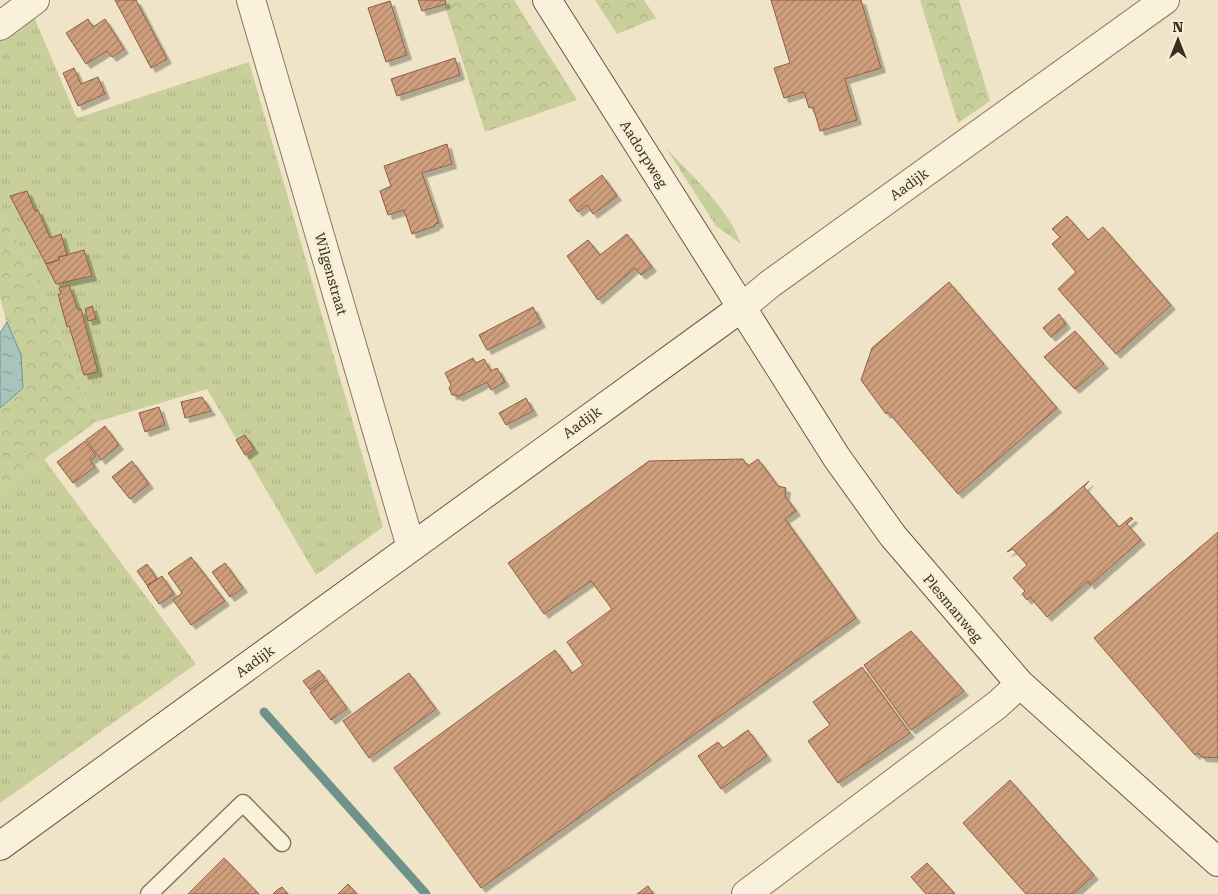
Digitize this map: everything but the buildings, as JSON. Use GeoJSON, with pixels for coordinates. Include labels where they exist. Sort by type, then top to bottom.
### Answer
{"type":"FeatureCollection","features":[{"type":"Feature","properties":{"kind":"street"},"geometry":{"type":"LineString","coordinates":[[0,26],[35,0]]}},
{"type":"Feature","properties":{"kind":"street","name":"Wilgenstraat"},"geometry":{"type":"LineString","coordinates":[[251,0],[411,547]]}},
{"type":"Feature","properties":{"kind":"street","name":"Aadorpweg"},"geometry":{"type":"LineString","coordinates":[[547,0],[741,308]]}},
{"type":"Feature","properties":{"kind":"street","name":"Aadijk"},"geometry":{"type":"LineString","coordinates":[[0,846],[741,308],[770,284],[1165,0]]}},
{"type":"Feature","properties":{"kind":"street","name":"Plesmanweg"},"geometry":{"type":"LineString","coordinates":[[741,308],[838,458],[894,536],[1020,684],[1216,857]]}},
{"type":"Feature","properties":{"kind":"street"},"geometry":{"type":"LineString","coordinates":[[746,894],[997,705],[1020,684]]}},
{"type":"Feature","properties":{"kind":"lane"},"geometry":{"type":"LineString","coordinates":[[150,894],[243,804],[282,843]]}},
{"type":"Feature","properties":{"kind":"green space"},"geometry":{"type":"Polygon","coordinates":[[[443,0],[514,0],[577,100],[485,132],[443,0]]]}},
{"type":"Feature","properties":{"kind":"green space"},"geometry":{"type":"Polygon","coordinates":[[[595,0],[644,0],[656,18],[617,34],[595,0]]]}},
{"type":"Feature","properties":{"kind":"green space"},"geometry":{"type":"Polygon","coordinates":[[[920,0],[959,0],[990,101],[958,123],[920,0]]]}},
{"type":"Feature","properties":{"kind":"green space"},"geometry":{"type":"Polygon","coordinates":[[[31,10],[77,118],[249,62],[383,527],[316,575],[207,389],[96,422],[26,258],[0,212],[0,36],[31,10]]]}},
{"type":"Feature","properties":{"kind":"green space"},"geometry":{"type":"Polygon","coordinates":[[[666,148],[719,205],[741,244],[716,226],[666,148]]]}},
{"type":"Feature","properties":{"kind":"green space"},"geometry":{"type":"Polygon","coordinates":[[[0,212],[26,258],[96,422],[0,491],[0,408],[23,388],[0,297],[0,212]]]}},
{"type":"Feature","properties":{"kind":"green space"},"geometry":{"type":"Polygon","coordinates":[[[44,459],[196,664],[0,803],[0,491],[44,459]]]}},
{"type":"Feature","properties":{"kind":"water"},"geometry":{"type":"Polygon","coordinates":[[[7,322],[21,355],[23,388],[0,408],[0,333],[7,322]]]}},
{"type":"Feature","properties":{"kind":"waterway"},"geometry":{"type":"LineString","coordinates":[[264,712],[426,894]]}}]}
